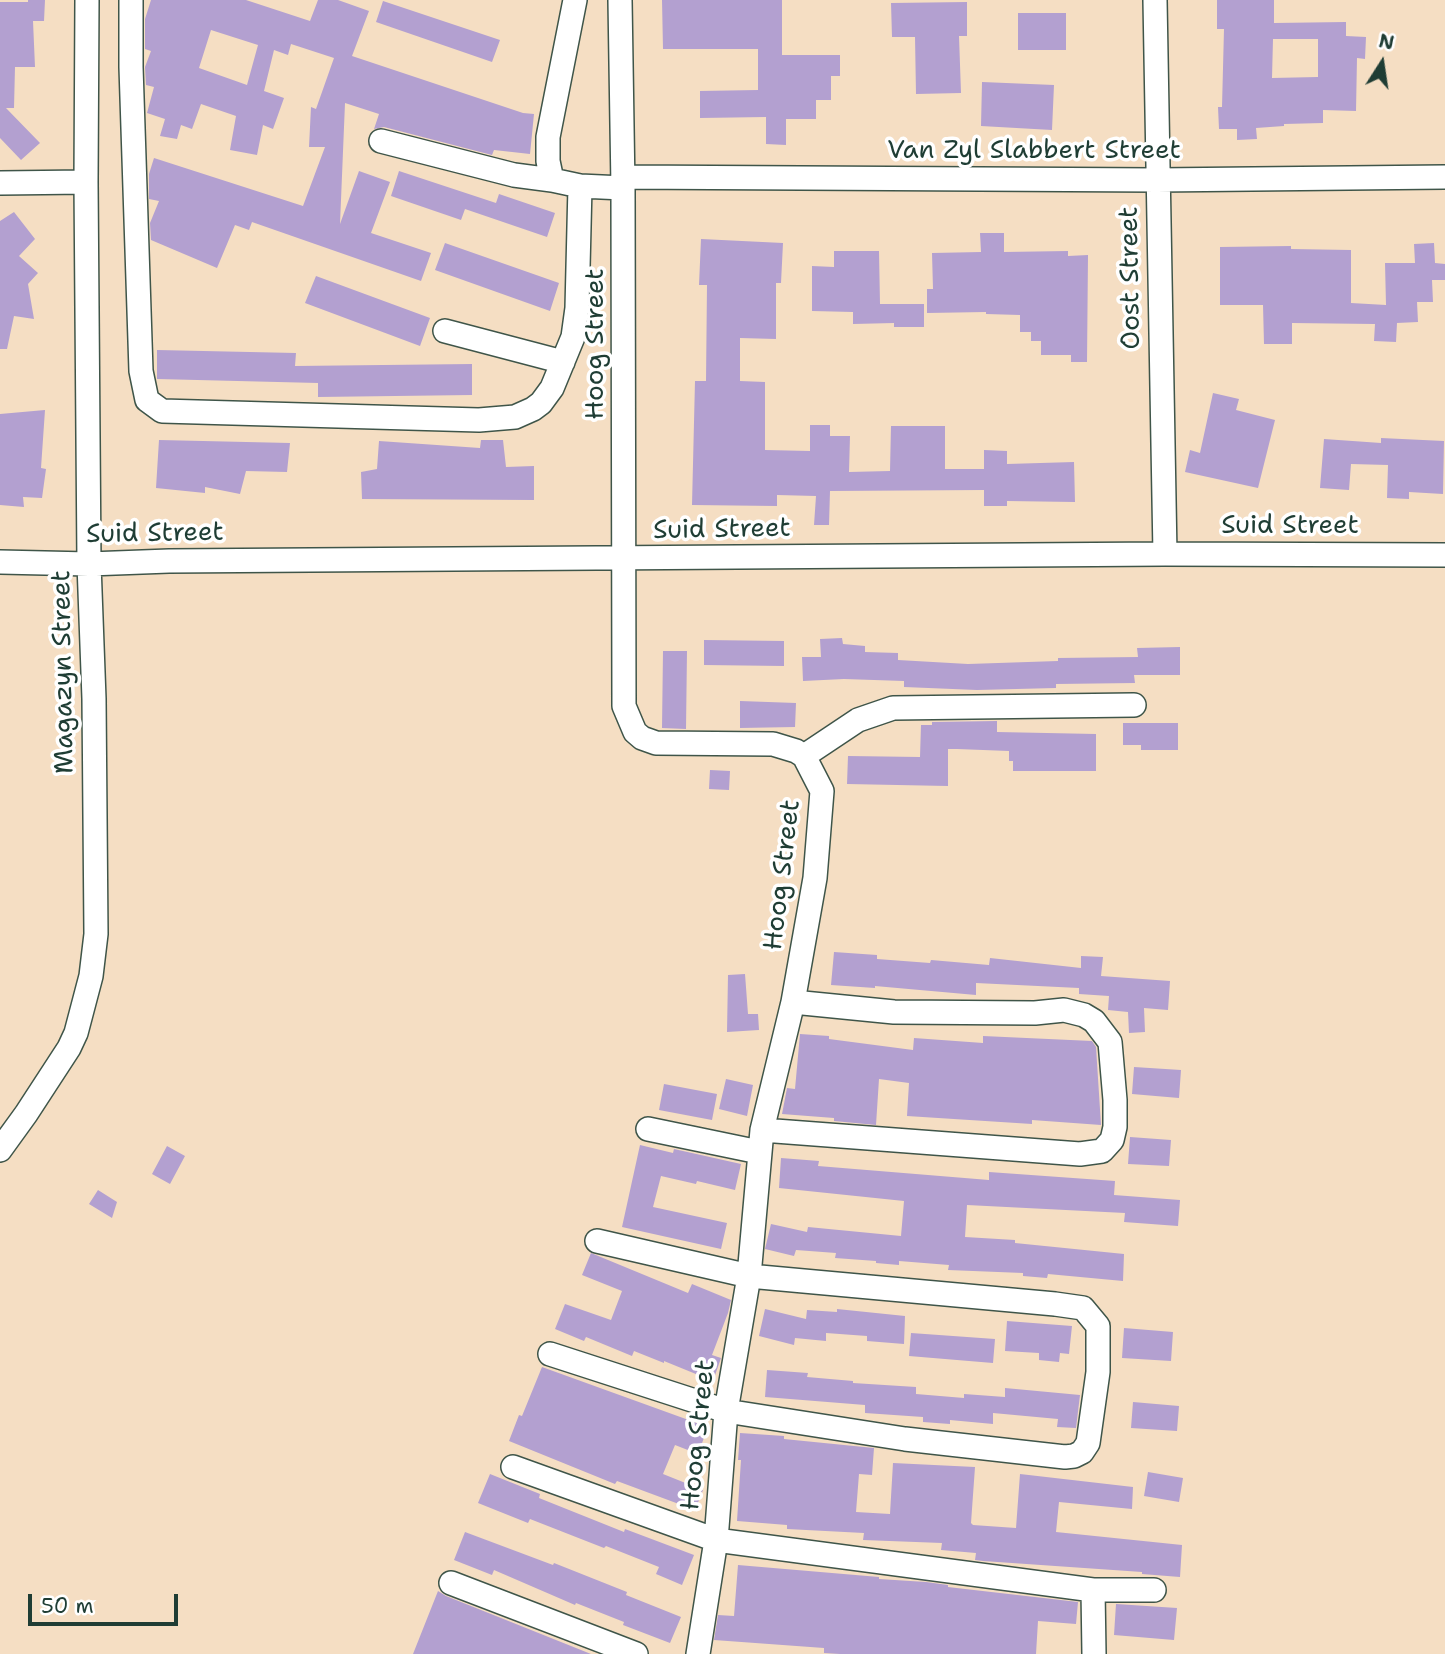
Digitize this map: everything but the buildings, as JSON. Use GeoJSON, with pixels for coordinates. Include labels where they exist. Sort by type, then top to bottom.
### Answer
{"type":"FeatureCollection","features":[{"type":"Feature","properties":{"kind":"street","name":"Magazyn Street"},"geometry":{"type":"LineString","coordinates":[[0,1150],[69,1048],[83,1013],[91,976],[96,920],[94,699],[89,564],[87,0]]}},
{"type":"Feature","properties":{"kind":"street"},"geometry":{"type":"LineString","coordinates":[[131,0],[131,81],[141,371],[144,391],[152,405],[165,412],[479,420],[515,417],[541,403],[552,388],[573,337],[580,186]]}},
{"type":"Feature","properties":{"kind":"street"},"geometry":{"type":"LineString","coordinates":[[552,180],[548,161],[548,137],[575,0]]}},
{"type":"Feature","properties":{"kind":"street","name":"Hoog Street"},"geometry":{"type":"LineString","coordinates":[[620,0],[624,706],[635,732],[656,743],[772,744],[796,751],[804,756],[822,791],[816,878],[793,1002],[761,1141],[749,1276],[726,1411],[716,1540],[698,1654]]}},
{"type":"Feature","properties":{"kind":"street","name":"Oost Street"},"geometry":{"type":"LineString","coordinates":[[1155,0],[1165,554]]}},
{"type":"Feature","properties":{"kind":"street","name":"Van Zyl Slabbert Street"},"geometry":{"type":"LineString","coordinates":[[381,141],[514,175],[580,186],[623,182],[1445,177]]}},
{"type":"Feature","properties":{"kind":"street"},"geometry":{"type":"LineString","coordinates":[[0,183],[86,183]]}},
{"type":"Feature","properties":{"kind":"street"},"geometry":{"type":"LineString","coordinates":[[445,331],[562,362]]}},
{"type":"Feature","properties":{"kind":"street","name":"Suid Street"},"geometry":{"type":"LineString","coordinates":[[0,562],[89,564],[182,561],[1165,554],[1445,555]]}},
{"type":"Feature","properties":{"kind":"street"},"geometry":{"type":"LineString","coordinates":[[804,756],[858,720],[893,708],[1134,705]]}},
{"type":"Feature","properties":{"kind":"street"},"geometry":{"type":"LineString","coordinates":[[648,1129],[761,1141],[1080,1154],[1098,1153],[1109,1146],[1115,1127],[1110,1042],[1094,1021],[1064,1010],[1035,1013],[894,1012],[793,1002]]}},
{"type":"Feature","properties":{"kind":"street"},"geometry":{"type":"LineString","coordinates":[[550,1354],[726,1411],[905,1439],[1065,1457],[1082,1452],[1088,1443],[1098,1372],[1098,1326],[1083,1308],[749,1276],[597,1241]]}},
{"type":"Feature","properties":{"kind":"street"},"geometry":{"type":"LineString","coordinates":[[513,1466],[716,1540],[1093,1590],[1154,1590]]}},
{"type":"Feature","properties":{"kind":"street"},"geometry":{"type":"LineString","coordinates":[[451,1583],[636,1654]]}},
{"type":"Feature","properties":{"kind":"street"},"geometry":{"type":"LineString","coordinates":[[1093,1590],[1094,1654]]}}]}
